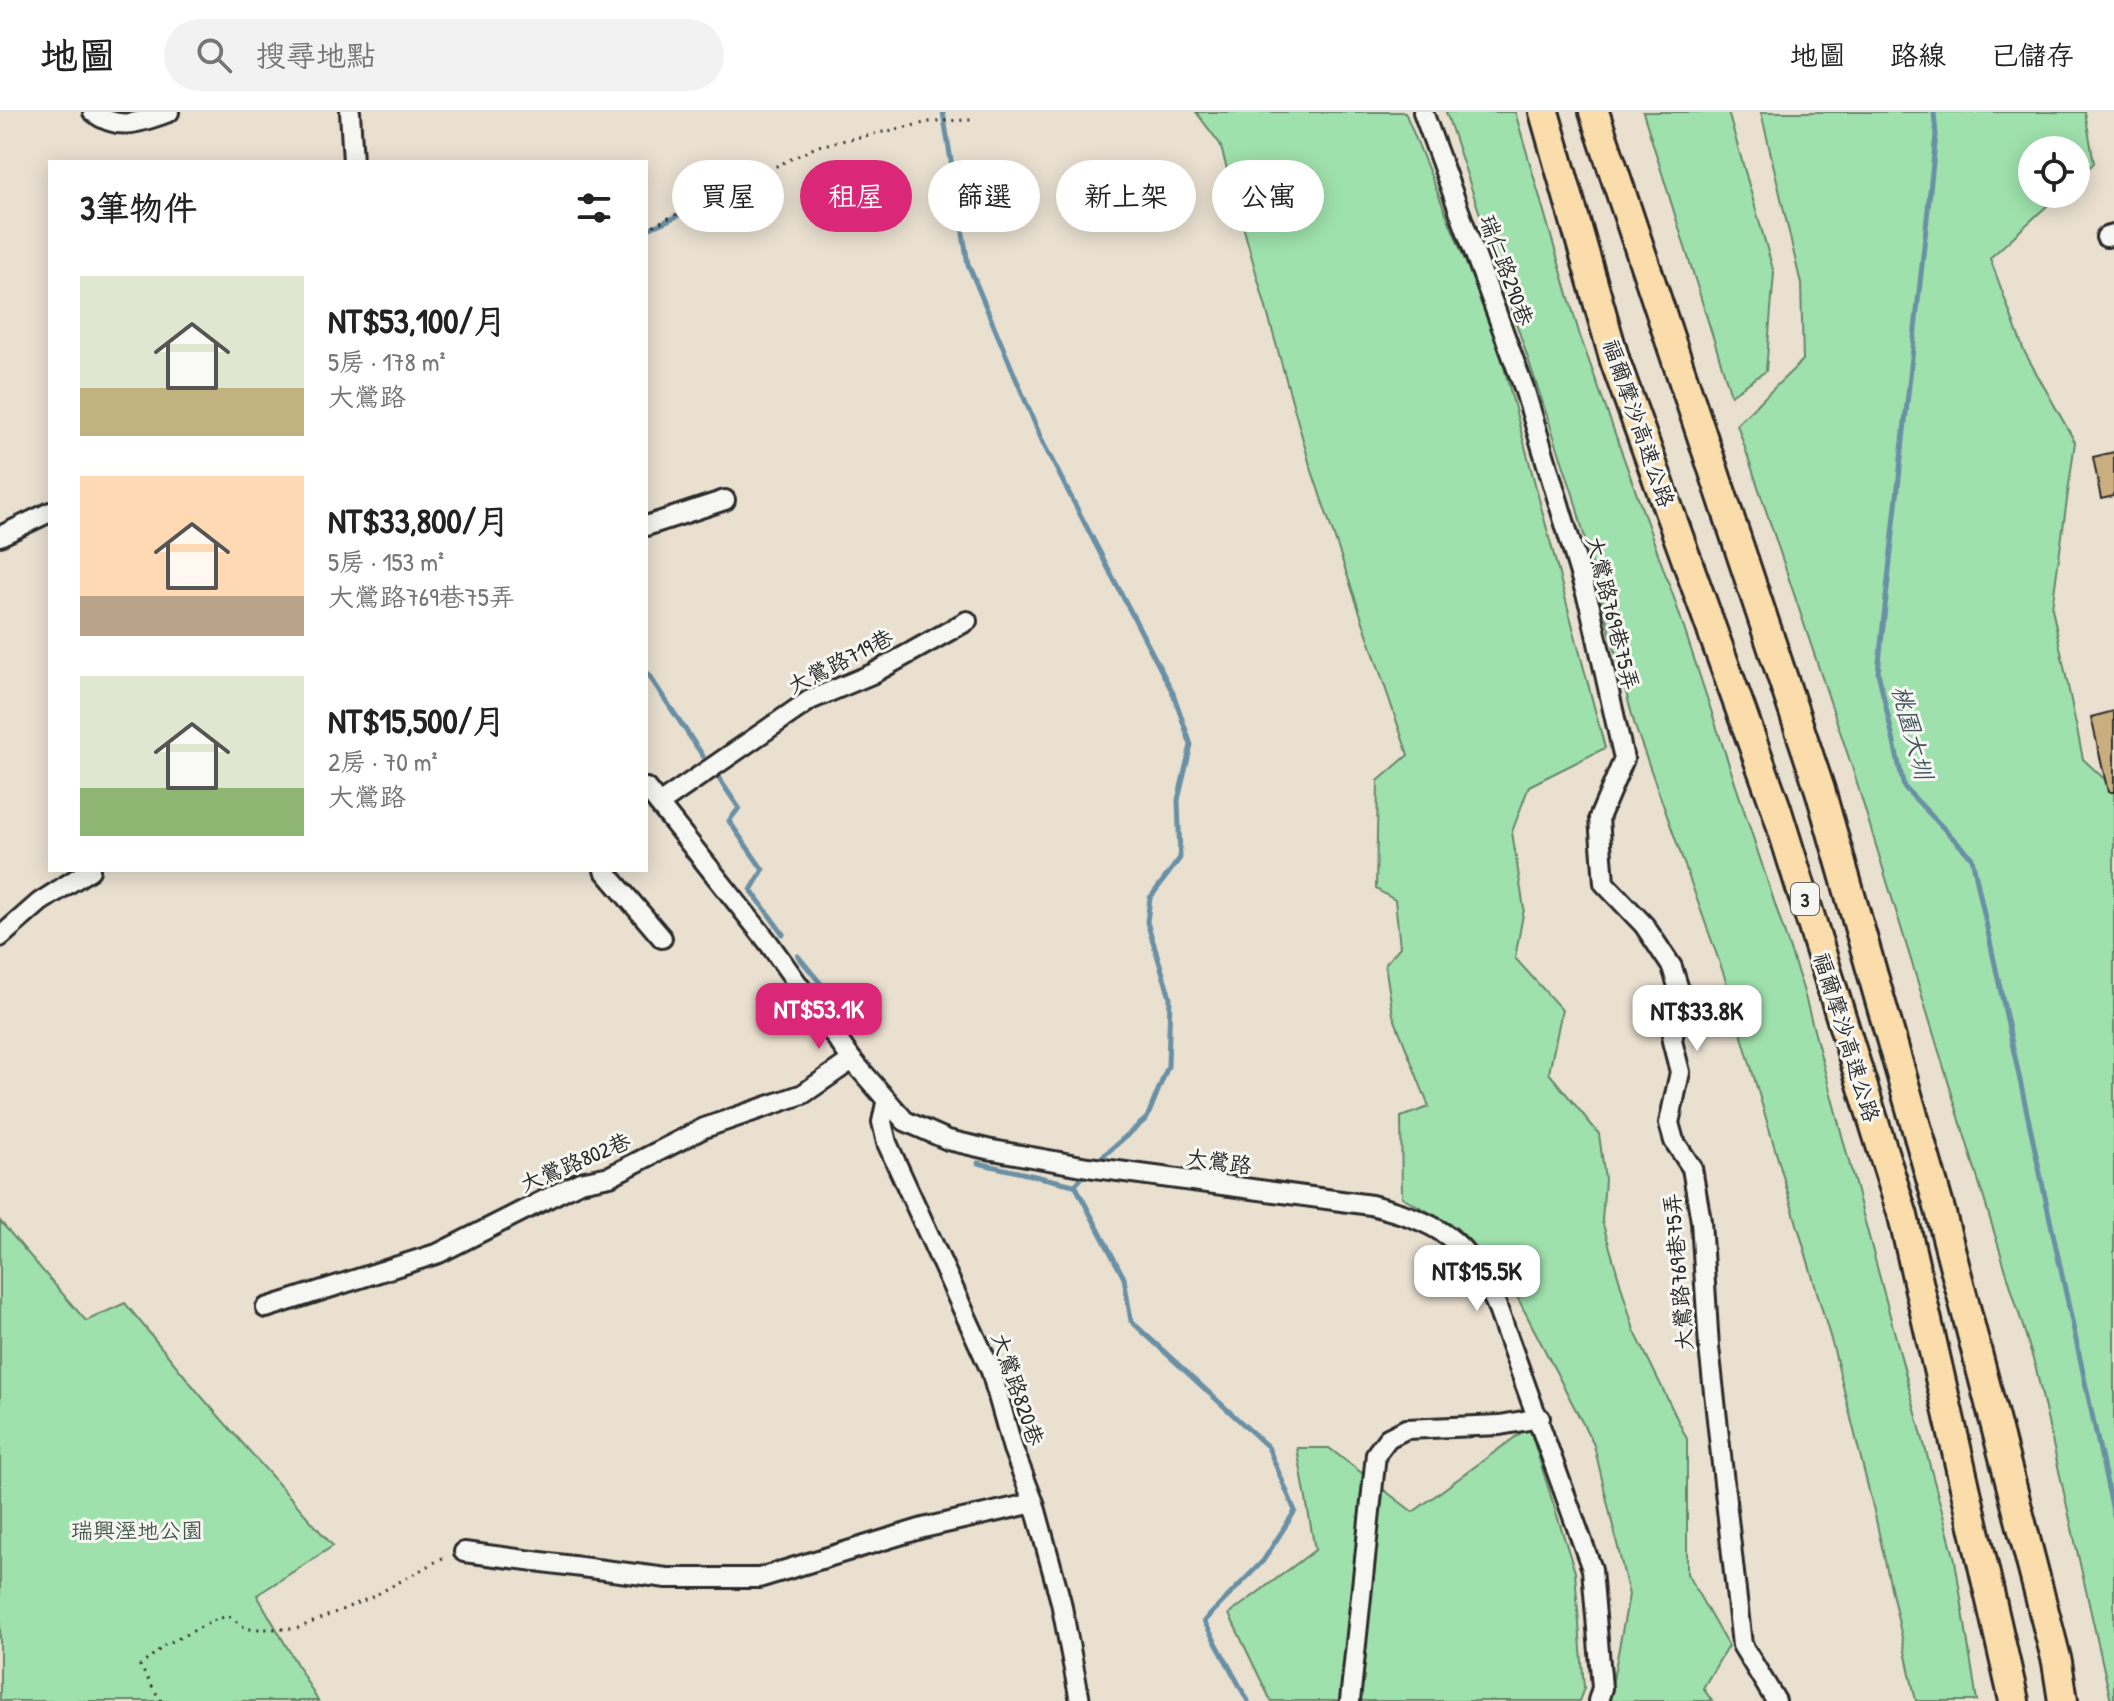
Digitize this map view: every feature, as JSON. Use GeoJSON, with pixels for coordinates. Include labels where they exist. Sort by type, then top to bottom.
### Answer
{"type":"FeatureCollection","features":[{"type":"Feature","properties":{"kind":"highway","name":"福爾摩沙高速公路"},"geometry":{"type":"LineString","coordinates":[[1544,112],[1615,361],[1776,808],[1903,1216],[2014,1701]]}},
{"type":"Feature","properties":{"kind":"highway","name":"福爾摩沙高速公路"},"geometry":{"type":"LineString","coordinates":[[1594,112],[1820,790],[1940,1210],[2057,1662],[2063,1701]]}},
{"type":"Feature","properties":{"kind":"street"},"geometry":{"type":"LineString","coordinates":[[93,112],[107,123],[130,125],[169,112]]}},
{"type":"Feature","properties":{"kind":"street"},"geometry":{"type":"LineString","coordinates":[[350,112],[353,160]]}},
{"type":"Feature","properties":{"kind":"street","name":"瑞仁路290巷"},"geometry":{"type":"LineString","coordinates":[[1423,112],[1524,388],[1541,446]]}},
{"type":"Feature","properties":{"kind":"street","name":"大鶯路769巷75弄"},"geometry":{"type":"LineString","coordinates":[[1541,446],[1590,607],[1624,759],[1599,818],[1604,883],[1644,925],[1672,967],[1681,996],[1672,1041],[1680,1072],[1669,1123],[1674,1141],[1692,1168],[1701,1221],[1709,1347],[1742,1645],[1776,1701]]}},
{"type":"Feature","properties":{"kind":"street"},"geometry":{"type":"LineString","coordinates":[[648,525],[725,500]]}},
{"type":"Feature","properties":{"kind":"street"},"geometry":{"type":"LineString","coordinates":[[0,536],[48,513]]}},
{"type":"Feature","properties":{"kind":"street","name":"大鶯路719巷"},"geometry":{"type":"LineString","coordinates":[[659,804],[810,700],[872,674],[967,621]]}},
{"type":"Feature","properties":{"kind":"street","name":"大鶯路"},"geometry":{"type":"LineString","coordinates":[[648,790],[768,942],[852,1060],[886,1103],[905,1121],[948,1140],[1088,1167],[1371,1205],[1410,1215],[1448,1233],[1483,1275],[1540,1418],[1592,1569],[1602,1688],[1598,1701]]}},
{"type":"Feature","properties":{"kind":"street"},"geometry":{"type":"LineString","coordinates":[[0,937],[40,902],[87,872]]}},
{"type":"Feature","properties":{"kind":"street"},"geometry":{"type":"LineString","coordinates":[[606,872],[662,938]]}},
{"type":"Feature","properties":{"kind":"street","name":"大鶯路802巷"},"geometry":{"type":"LineString","coordinates":[[266,1308],[439,1253],[580,1182],[610,1176],[704,1128],[803,1094],[852,1060]]}},
{"type":"Feature","properties":{"kind":"street","name":"大鶯路820巷"},"geometry":{"type":"LineString","coordinates":[[886,1103],[882,1122],[887,1143],[991,1371],[1013,1449],[1034,1503],[1061,1602],[1080,1701]]}},
{"type":"Feature","properties":{"kind":"street"},"geometry":{"type":"LineString","coordinates":[[1350,1701],[1376,1454],[1388,1438],[1406,1429],[1500,1425],[1540,1418]]}},
{"type":"Feature","properties":{"kind":"street"},"geometry":{"type":"LineString","coordinates":[[464,1552],[667,1578],[759,1578],[923,1528],[1034,1503]]}},
{"type":"Feature","properties":{"kind":"path"},"geometry":{"type":"LineString","coordinates":[[648,228],[818,146],[937,121],[971,120]]}},
{"type":"Feature","properties":{"kind":"path"},"geometry":{"type":"LineString","coordinates":[[161,1701],[140,1666],[165,1645],[219,1618],[230,1617],[247,1629],[296,1629],[372,1597],[440,1556],[464,1552]]}},
{"type":"Feature","properties":{"kind":"green space"},"geometry":{"type":"Polygon","coordinates":[[[1196,112],[1405,112],[1496,337],[1605,748],[1529,786],[1512,832],[1524,909],[1515,958],[1562,1010],[1549,1073],[1599,1134],[1605,1179],[1602,1221],[1634,1330],[1687,1439],[1687,1574],[1728,1646],[1703,1688],[1712,1701],[1609,1701],[1629,1595],[1594,1445],[1512,1287],[1456,1227],[1402,1197],[1401,1117],[1429,1107],[1393,1015],[1385,964],[1400,947],[1395,900],[1376,889],[1378,781],[1408,755],[1310,465],[1245,232],[1324,232],[1324,160],[1224,160],[1220,144],[1196,112]]]}},
{"type":"Feature","properties":{"kind":"green space"},"geometry":{"type":"Polygon","coordinates":[[[1446,112],[1515,112],[1580,336],[1675,601],[1803,989],[1955,1560],[1977,1701],[1916,1701],[1834,1350],[1724,975],[1635,726],[1573,494],[1446,112]]]}},
{"type":"Feature","properties":{"kind":"green space"},"geometry":{"type":"Polygon","coordinates":[[[1643,112],[1728,112],[1774,273],[1766,371],[1731,395],[1643,112]]]}},
{"type":"Feature","properties":{"kind":"green space"},"geometry":{"type":"Polygon","coordinates":[[[1761,112],[2085,112],[2089,136],[2018,136],[2018,208],[2045,208],[1990,258],[2024,351],[2075,442],[2052,608],[2083,759],[2114,788],[2114,1701],[2111,1701],[2036,1369],[1852,767],[1737,424],[1803,360],[1801,284],[1761,112]]]}},
{"type":"Feature","properties":{"kind":"green space"},"geometry":{"type":"Polygon","coordinates":[[[2090,140],[2094,163],[2090,167],[2090,140]]]}},
{"type":"Feature","properties":{"kind":"green space","name":"瑞興溼地公園"},"geometry":{"type":"Polygon","coordinates":[[[0,1221],[86,1321],[125,1303],[201,1396],[333,1546],[257,1595],[318,1701],[0,1701],[0,1221]]]}},
{"type":"Feature","properties":{"kind":"green space"},"geometry":{"type":"Polygon","coordinates":[[[1529,1427],[1575,1572],[1584,1688],[1579,1701],[1271,1701],[1229,1614],[1315,1550],[1297,1448],[1329,1448],[1413,1512],[1529,1427]]]}},
{"type":"Feature","properties":{"kind":"building"},"geometry":{"type":"Polygon","coordinates":[[[2114,452],[2114,496],[2101,499],[2093,457],[2114,452]]]}},
{"type":"Feature","properties":{"kind":"building"},"geometry":{"type":"Polygon","coordinates":[[[2114,711],[2114,792],[2108,792],[2091,717],[2114,711]]]}},
{"type":"Feature","properties":{"kind":"waterway"},"geometry":{"type":"LineString","coordinates":[[943,112],[968,264],[1043,443],[1173,693],[1191,745],[1178,800],[1180,858],[1150,898],[1147,922],[1170,997],[1168,1066],[1147,1118],[1095,1163]]}},
{"type":"Feature","properties":{"kind":"waterway","name":"桃園大圳"},"geometry":{"type":"LineString","coordinates":[[1934,112],[1936,135],[1878,672],[1904,787],[1972,858],[2114,1516]]}},
{"type":"Feature","properties":{"kind":"waterway"},"geometry":{"type":"LineString","coordinates":[[648,229],[672,218]]}},
{"type":"Feature","properties":{"kind":"waterway"},"geometry":{"type":"LineString","coordinates":[[648,674],[703,756]]}},
{"type":"Feature","properties":{"kind":"waterway"},"geometry":{"type":"LineString","coordinates":[[718,777],[739,808],[729,821],[763,870],[751,890],[783,934]]}},
{"type":"Feature","properties":{"kind":"waterway"},"geometry":{"type":"LineString","coordinates":[[798,956],[859,1030]]}},
{"type":"Feature","properties":{"kind":"waterway"},"geometry":{"type":"LineString","coordinates":[[978,1163],[1074,1185]]}},
{"type":"Feature","properties":{"kind":"waterway"},"geometry":{"type":"LineString","coordinates":[[1088,1171],[1075,1185],[1124,1278],[1131,1321],[1268,1447],[1295,1511],[1263,1561],[1204,1621],[1248,1701]]}}]}
